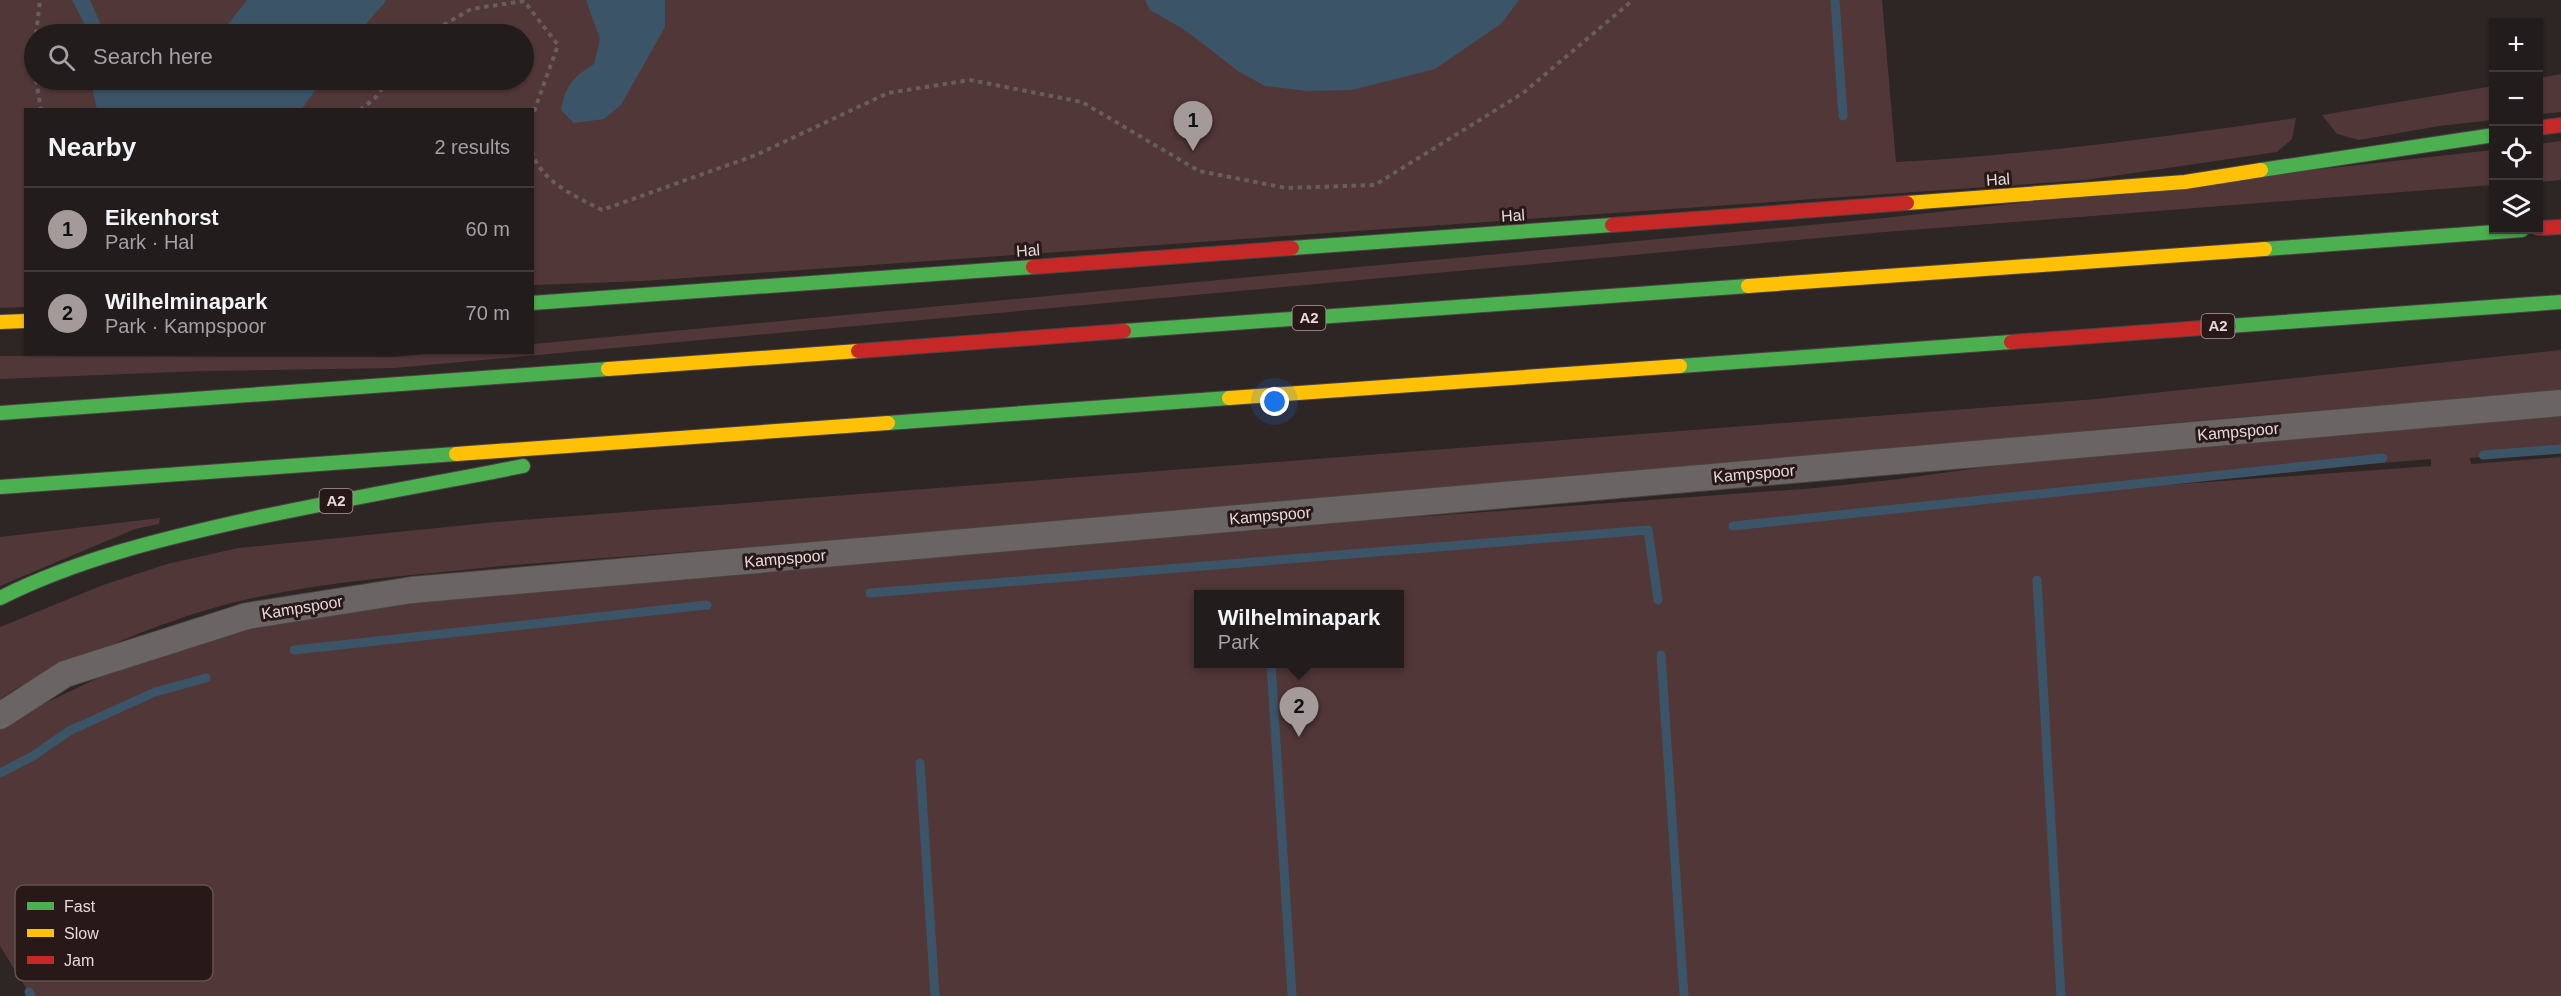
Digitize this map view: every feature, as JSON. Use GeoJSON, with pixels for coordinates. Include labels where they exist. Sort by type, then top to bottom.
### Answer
{"type":"FeatureCollection","features":[{"type":"Feature","properties":{"kind":"main road"},"geometry":{"type":"LineString","coordinates":[[2543,127],[2561,125]]}},
{"type":"Feature","properties":{"kind":"main road","name":"Hal"},"geometry":{"type":"LineString","coordinates":[[534,303],[2130,187],[2208,178],[2489,136]]}},
{"type":"Feature","properties":{"kind":"main road"},"geometry":{"type":"LineString","coordinates":[[2543,228],[2561,227]]}},
{"type":"Feature","properties":{"kind":"main road","name":"A2"},"geometry":{"type":"LineString","coordinates":[[0,413],[2489,232]]}},
{"type":"Feature","properties":{"kind":"main road","name":"A2"},"geometry":{"type":"LineString","coordinates":[[0,486],[2561,302]]}},
{"type":"Feature","properties":{"kind":"main road"},"geometry":{"type":"LineString","coordinates":[[0,322],[24,321]]}},
{"type":"Feature","properties":{"kind":"main road","name":"A2"},"geometry":{"type":"LineString","coordinates":[[0,598],[30,582],[95,557],[159,539],[291,510],[680,436]]}},
{"type":"Feature","properties":{"kind":"street","name":"Kampspoor"},"geometry":{"type":"LineString","coordinates":[[0,716],[65,674],[248,616],[412,590],[2561,403]]}},
{"type":"Feature","properties":{"kind":"path"},"geometry":{"type":"LineString","coordinates":[[37,24],[40,0]]}},
{"type":"Feature","properties":{"kind":"path"},"geometry":{"type":"LineString","coordinates":[[534,160],[535,164],[563,189],[602,210],[756,155],[888,93],[970,80],[1082,102],[1199,171],[1286,188],[1375,186],[1523,93],[1633,0]]}},
{"type":"Feature","properties":{"kind":"path"},"geometry":{"type":"LineString","coordinates":[[445,24],[471,9],[524,1],[558,45],[534,111]]}},
{"type":"Feature","properties":{"kind":"path"},"geometry":{"type":"LineString","coordinates":[[38,90],[41,108]]}},
{"type":"Feature","properties":{"kind":"path"},"geometry":{"type":"LineString","coordinates":[[362,108],[381,90]]}},
{"type":"Feature","properties":{"kind":"shaded area"},"geometry":{"type":"Polygon","coordinates":[[[0,0],[1882,0],[1896,162],[2047,150],[2296,118],[2292,139],[2277,152],[2086,180],[643,281],[534,285],[534,108],[24,108],[24,307],[0,308],[0,0]]]}},
{"type":"Feature","properties":{"kind":"shaded area"},"geometry":{"type":"Polygon","coordinates":[[[2561,74],[2561,112],[2543,114],[2543,77],[2561,74]]]}},
{"type":"Feature","properties":{"kind":"shaded area"},"geometry":{"type":"Polygon","coordinates":[[[2489,87],[2489,120],[2439,126],[2359,140],[2337,134],[2322,115],[2489,87]]]}},
{"type":"Feature","properties":{"kind":"shaded area"},"geometry":{"type":"Polygon","coordinates":[[[2561,141],[2561,180],[2543,182],[2543,143],[2561,141]]]}},
{"type":"Feature","properties":{"kind":"shaded area"},"geometry":{"type":"Polygon","coordinates":[[[2489,150],[2489,185],[1885,232],[395,368],[202,371],[0,379],[0,356],[395,357],[425,354],[534,354],[534,344],[1884,218],[2489,150]]]}},
{"type":"Feature","properties":{"kind":"shaded area"},"geometry":{"type":"Polygon","coordinates":[[[2561,350],[2561,390],[2111,428],[1816,464],[502,566],[346,582],[253,598],[162,625],[73,662],[15,689],[0,699],[0,627],[103,585],[167,564],[238,548],[496,522],[2096,399],[2561,350]]]}},
{"type":"Feature","properties":{"kind":"shaded area"},"geometry":{"type":"Polygon","coordinates":[[[2561,414],[2561,450],[2470,458],[2471,464],[2561,457],[2561,996],[31,996],[22,981],[213,981],[213,885],[15,885],[15,970],[0,946],[0,730],[37,707],[123,666],[249,629],[400,602],[988,548],[1816,488],[2093,452],[2561,414]],[[2431,459],[2199,478],[2098,490],[2431,466],[2431,459]]]}},
{"type":"Feature","properties":{"kind":"shaded area"},"geometry":{"type":"Polygon","coordinates":[[[160,518],[159,524],[135,529],[0,586],[0,537],[160,518]]]}},
{"type":"Feature","properties":{"kind":"water"},"geometry":{"type":"Polygon","coordinates":[[[72,0],[90,0],[101,24],[84,24],[72,0]]]}},
{"type":"Feature","properties":{"kind":"water"},"geometry":{"type":"Polygon","coordinates":[[[247,0],[387,0],[366,24],[228,24],[247,0]]]}},
{"type":"Feature","properties":{"kind":"water"},"geometry":{"type":"Polygon","coordinates":[[[586,0],[665,0],[665,27],[621,105],[604,119],[574,123],[561,110],[565,94],[575,78],[594,64],[600,39],[586,0]]]}},
{"type":"Feature","properties":{"kind":"water"},"geometry":{"type":"Polygon","coordinates":[[[1145,0],[1519,0],[1502,23],[1435,69],[1352,90],[1308,91],[1265,86],[1238,71],[1185,30],[1150,10],[1145,0]]]}},
{"type":"Feature","properties":{"kind":"water"},"geometry":{"type":"Polygon","coordinates":[[[92,90],[316,90],[302,108],[97,108],[92,90]]]}},
{"type":"Feature","properties":{"kind":"waterway"},"geometry":{"type":"LineString","coordinates":[[1835,0],[1843,116]]}},
{"type":"Feature","properties":{"kind":"waterway"},"geometry":{"type":"LineString","coordinates":[[2483,455],[2561,449]]}},
{"type":"Feature","properties":{"kind":"waterway"},"geometry":{"type":"LineString","coordinates":[[1733,526],[2383,458]]}},
{"type":"Feature","properties":{"kind":"waterway"},"geometry":{"type":"LineString","coordinates":[[870,593],[1648,530],[1658,600]]}},
{"type":"Feature","properties":{"kind":"waterway"},"geometry":{"type":"LineString","coordinates":[[2037,580],[2061,996]]}},
{"type":"Feature","properties":{"kind":"waterway"},"geometry":{"type":"LineString","coordinates":[[294,650],[707,605]]}},
{"type":"Feature","properties":{"kind":"waterway"},"geometry":{"type":"LineString","coordinates":[[1661,655],[1684,996]]}},
{"type":"Feature","properties":{"kind":"waterway"},"geometry":{"type":"LineString","coordinates":[[1271,668],[1292,996]]}},
{"type":"Feature","properties":{"kind":"waterway"},"geometry":{"type":"LineString","coordinates":[[0,773],[33,756],[69,731],[155,692],[206,678]]}},
{"type":"Feature","properties":{"kind":"waterway"},"geometry":{"type":"LineString","coordinates":[[920,763],[935,996]]}},
{"type":"Feature","properties":{"kind":"waterway"},"geometry":{"type":"LineString","coordinates":[[29,992],[31,996]]}},
{"type":"Feature","properties":{"kind":"traffic: fast"},"geometry":{"type":"LineString","coordinates":[[2261,170],[2489,136]]}},
{"type":"Feature","properties":{"kind":"traffic: fast"},"geometry":{"type":"LineString","coordinates":[[1292,248],[1612,225]]}},
{"type":"Feature","properties":{"kind":"traffic: fast"},"geometry":{"type":"LineString","coordinates":[[2265,249],[2489,232]]}},
{"type":"Feature","properties":{"kind":"traffic: fast"},"geometry":{"type":"LineString","coordinates":[[534,303],[1033,267]]}},
{"type":"Feature","properties":{"kind":"traffic: fast"},"geometry":{"type":"LineString","coordinates":[[1124,331],[1748,286]]}},
{"type":"Feature","properties":{"kind":"traffic: fast"},"geometry":{"type":"LineString","coordinates":[[2229,326],[2561,302]]}},
{"type":"Feature","properties":{"kind":"traffic: fast"},"geometry":{"type":"LineString","coordinates":[[1680,366],[2011,342]]}},
{"type":"Feature","properties":{"kind":"traffic: fast"},"geometry":{"type":"LineString","coordinates":[[0,413],[608,369]]}},
{"type":"Feature","properties":{"kind":"traffic: fast"},"geometry":{"type":"LineString","coordinates":[[888,423],[1229,398]]}},
{"type":"Feature","properties":{"kind":"traffic: fast"},"geometry":{"type":"LineString","coordinates":[[0,487],[456,454]]}},
{"type":"Feature","properties":{"kind":"traffic: fast"},"geometry":{"type":"LineString","coordinates":[[0,598],[29,584],[90,561],[183,535],[246,520],[523,466]]}},
{"type":"Feature","properties":{"kind":"traffic: slow"},"geometry":{"type":"LineString","coordinates":[[1907,203],[2185,182],[2261,170]]}},
{"type":"Feature","properties":{"kind":"traffic: slow"},"geometry":{"type":"LineString","coordinates":[[1748,286],[2265,249]]}},
{"type":"Feature","properties":{"kind":"traffic: slow"},"geometry":{"type":"LineString","coordinates":[[0,322],[24,321]]}},
{"type":"Feature","properties":{"kind":"traffic: slow"},"geometry":{"type":"LineString","coordinates":[[608,369],[858,351]]}},
{"type":"Feature","properties":{"kind":"traffic: slow"},"geometry":{"type":"LineString","coordinates":[[1229,398],[1680,366]]}},
{"type":"Feature","properties":{"kind":"traffic: slow"},"geometry":{"type":"LineString","coordinates":[[456,454],[888,423]]}},
{"type":"Feature","properties":{"kind":"traffic: jam"},"geometry":{"type":"LineString","coordinates":[[2543,127],[2561,125]]}},
{"type":"Feature","properties":{"kind":"traffic: jam"},"geometry":{"type":"LineString","coordinates":[[1612,225],[1907,203]]}},
{"type":"Feature","properties":{"kind":"traffic: jam"},"geometry":{"type":"LineString","coordinates":[[2543,228],[2561,227]]}},
{"type":"Feature","properties":{"kind":"traffic: jam"},"geometry":{"type":"LineString","coordinates":[[1033,267],[1292,248]]}},
{"type":"Feature","properties":{"kind":"traffic: jam"},"geometry":{"type":"LineString","coordinates":[[2011,342],[2229,326]]}},
{"type":"Feature","properties":{"kind":"traffic: jam"},"geometry":{"type":"LineString","coordinates":[[858,351],[1124,331]]}},
{"type":"Feature","properties":{"kind":"place","name":"Eikenhorst"},"geometry":{"type":"Point","coordinates":[1193,151]}},
{"type":"Feature","properties":{"kind":"place","name":"Wilhelminapark"},"geometry":{"type":"Point","coordinates":[1299,737]}}]}
